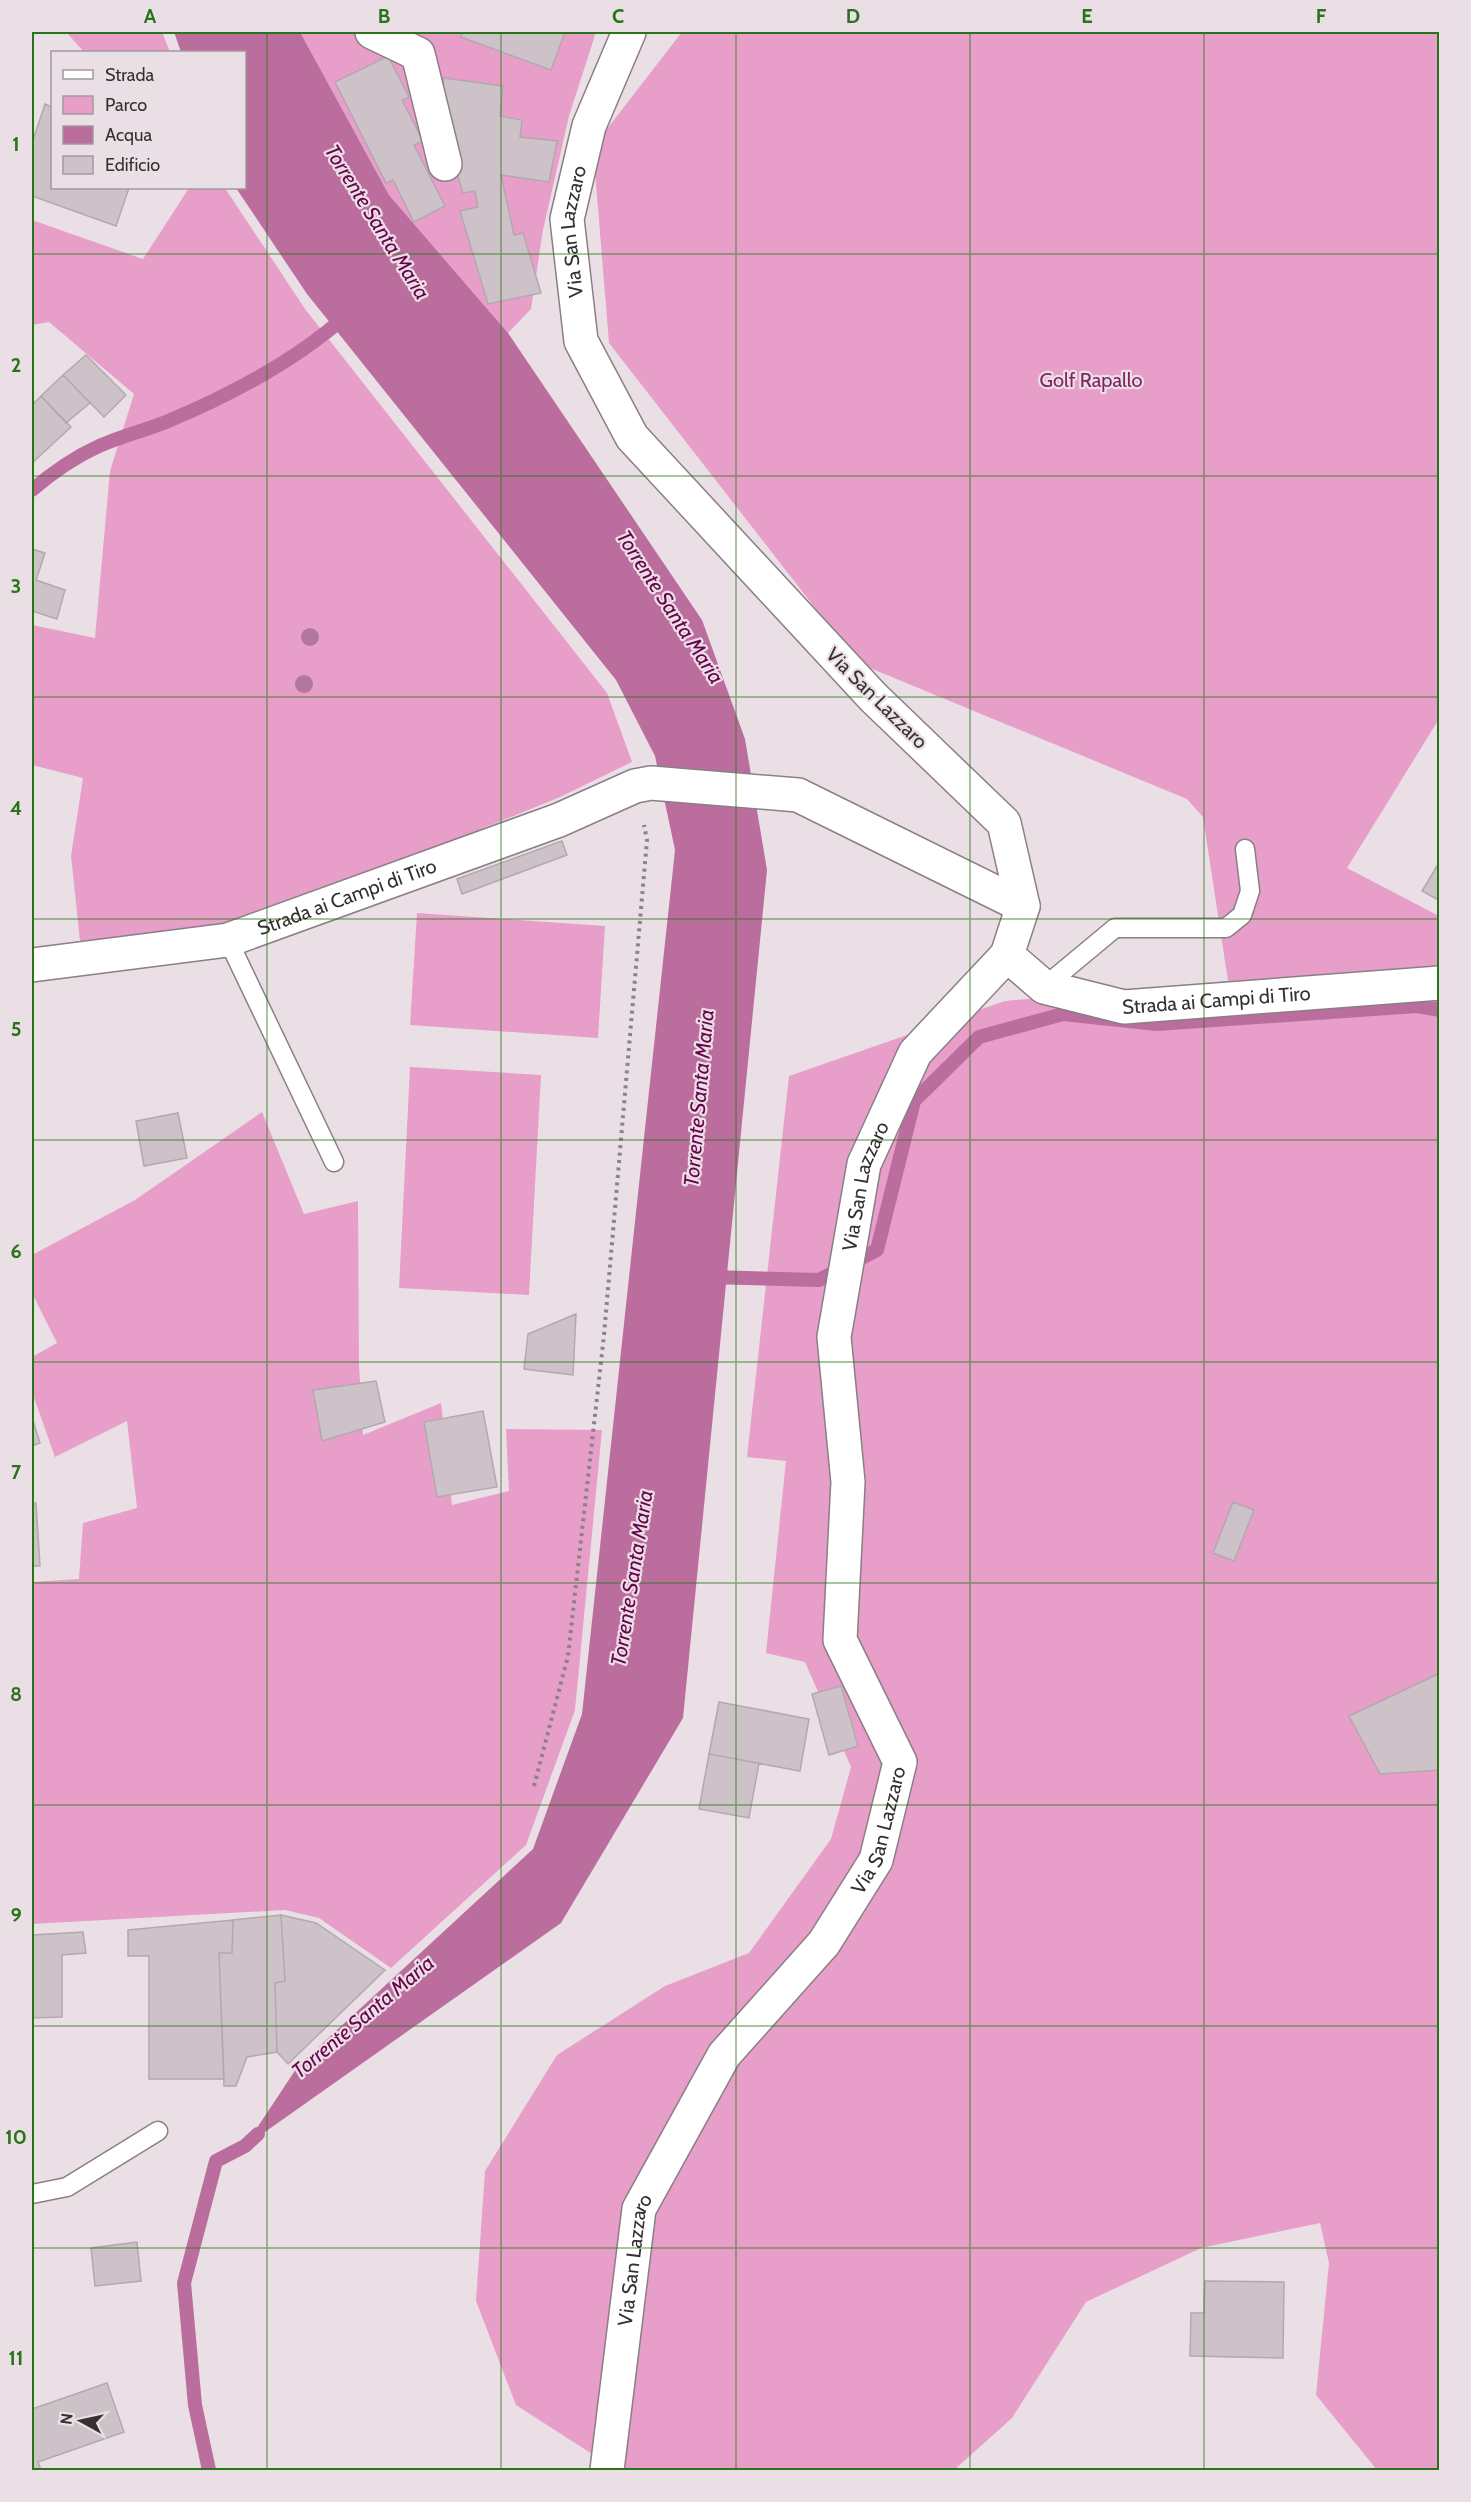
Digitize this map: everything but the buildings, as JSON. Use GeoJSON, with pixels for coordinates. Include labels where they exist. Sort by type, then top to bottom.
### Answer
{"type":"FeatureCollection","features":[{"type":"Feature","properties":{"kind":"street"},"geometry":{"type":"LineString","coordinates":[[372,32],[418,54],[446,164]]}},
{"type":"Feature","properties":{"kind":"street","name":"Via San Lazzaro"},"geometry":{"type":"LineString","coordinates":[[606,2470],[639,2209],[724,2055],[824,1943],[876,1860],[900,1762],[840,1640],[848,1482],[834,1337],[864,1164],[915,1053],[1007,955],[1023,906],[1004,823],[873,697],[632,437],[581,341],[567,219],[589,126],[628,32]]}},
{"type":"Feature","properties":{"kind":"street"},"geometry":{"type":"LineString","coordinates":[[643,785],[798,795],[1023,906]]}},
{"type":"Feature","properties":{"kind":"street","name":"Strada ai Campi di Tiro"},"geometry":{"type":"LineString","coordinates":[[32,965],[228,940],[559,820],[643,785]]}},
{"type":"Feature","properties":{"kind":"street","name":"Strada ai Campi di Tiro"},"geometry":{"type":"LineString","coordinates":[[1007,955],[1044,987],[1124,1007],[1440,983]]}},
{"type":"Feature","properties":{"kind":"lane"},"geometry":{"type":"LineString","coordinates":[[1044,987],[1115,928],[1226,928],[1242,915],[1250,891],[1245,849]]}},
{"type":"Feature","properties":{"kind":"lane"},"geometry":{"type":"LineString","coordinates":[[228,940],[334,1162]]}},
{"type":"Feature","properties":{"kind":"lane"},"geometry":{"type":"LineString","coordinates":[[32,2194],[67,2187],[158,2131]]}},
{"type":"Feature","properties":{"kind":"path"},"geometry":{"type":"LineString","coordinates":[[534,1785],[568,1656],[604,1335],[647,840],[643,785]]}},
{"type":"Feature","properties":{"kind":"green space"},"geometry":{"type":"Polygon","coordinates":[[[66,32],[162,32],[170,51],[83,51],[66,32]]]}},
{"type":"Feature","properties":{"kind":"green space"},"geometry":{"type":"Polygon","coordinates":[[[300,32],[596,32],[569,116],[543,230],[531,309],[508,333],[389,195],[300,32]]]}},
{"type":"Feature","properties":{"kind":"green space","name":"Golf Rapallo"},"geometry":{"type":"Polygon","coordinates":[[[682,32],[1439,32],[1439,719],[1347,868],[1439,916],[1439,2470],[1377,2470],[1316,2395],[1329,2263],[1320,2223],[1201,2248],[1086,2302],[1012,2418],[954,2470],[617,2470],[516,2405],[476,2301],[485,2171],[557,2055],[665,1986],[749,1953],[831,1839],[851,1767],[805,1662],[766,1653],[786,1461],[747,1457],[789,1076],[1005,1001],[1228,981],[1203,817],[1187,799],[858,663],[609,343],[593,147],[682,32]]]}},
{"type":"Feature","properties":{"kind":"green space"},"geometry":{"type":"Polygon","coordinates":[[[188,189],[226,189],[305,309],[607,693],[632,762],[560,797],[319,895],[209,929],[81,950],[71,856],[83,778],[32,765],[32,625],[95,638],[110,471],[134,394],[49,322],[32,325],[32,220],[143,259],[188,189]]]}},
{"type":"Feature","properties":{"kind":"green space"},"geometry":{"type":"Polygon","coordinates":[[[417,913],[605,926],[598,1038],[410,1025],[417,913]]]}},
{"type":"Feature","properties":{"kind":"green space"},"geometry":{"type":"Polygon","coordinates":[[[410,1067],[541,1075],[529,1295],[399,1288],[410,1067]]]}},
{"type":"Feature","properties":{"kind":"green space"},"geometry":{"type":"Polygon","coordinates":[[[262,1112],[304,1214],[358,1201],[359,1365],[363,1435],[441,1403],[452,1505],[509,1491],[506,1429],[602,1430],[575,1710],[526,1845],[391,1968],[319,1918],[285,1910],[32,1924],[32,1582],[79,1579],[83,1523],[137,1508],[127,1421],[55,1457],[32,1392],[32,1357],[57,1343],[32,1293],[32,1255],[135,1200],[262,1112]]]}},
{"type":"Feature","properties":{"kind":"water","name":"Torrente Santa Maria"},"geometry":{"type":"Polygon","coordinates":[[[174,32],[300,32],[389,195],[508,333],[702,620],[745,739],[767,870],[683,1718],[561,1923],[245,2146],[298,2066],[533,1849],[582,1714],[675,850],[655,756],[616,680],[307,294],[237,189],[246,189],[246,51],[181,51],[174,32]]]}},
{"type":"Feature","properties":{"kind":"waterway"},"geometry":{"type":"LineString","coordinates":[[32,490],[63,466],[88,451],[166,422],[238,389],[306,348],[347,315]]}},
{"type":"Feature","properties":{"kind":"waterway"},"geometry":{"type":"LineString","coordinates":[[708,1277],[819,1280],[877,1250],[914,1101],[979,1037],[1063,1014],[1157,1024],[1417,1006],[1440,1010]]}},
{"type":"Feature","properties":{"kind":"waterway"},"geometry":{"type":"LineString","coordinates":[[209,2470],[195,2405],[184,2283],[216,2161],[245,2146],[258,2134]]}}]}
